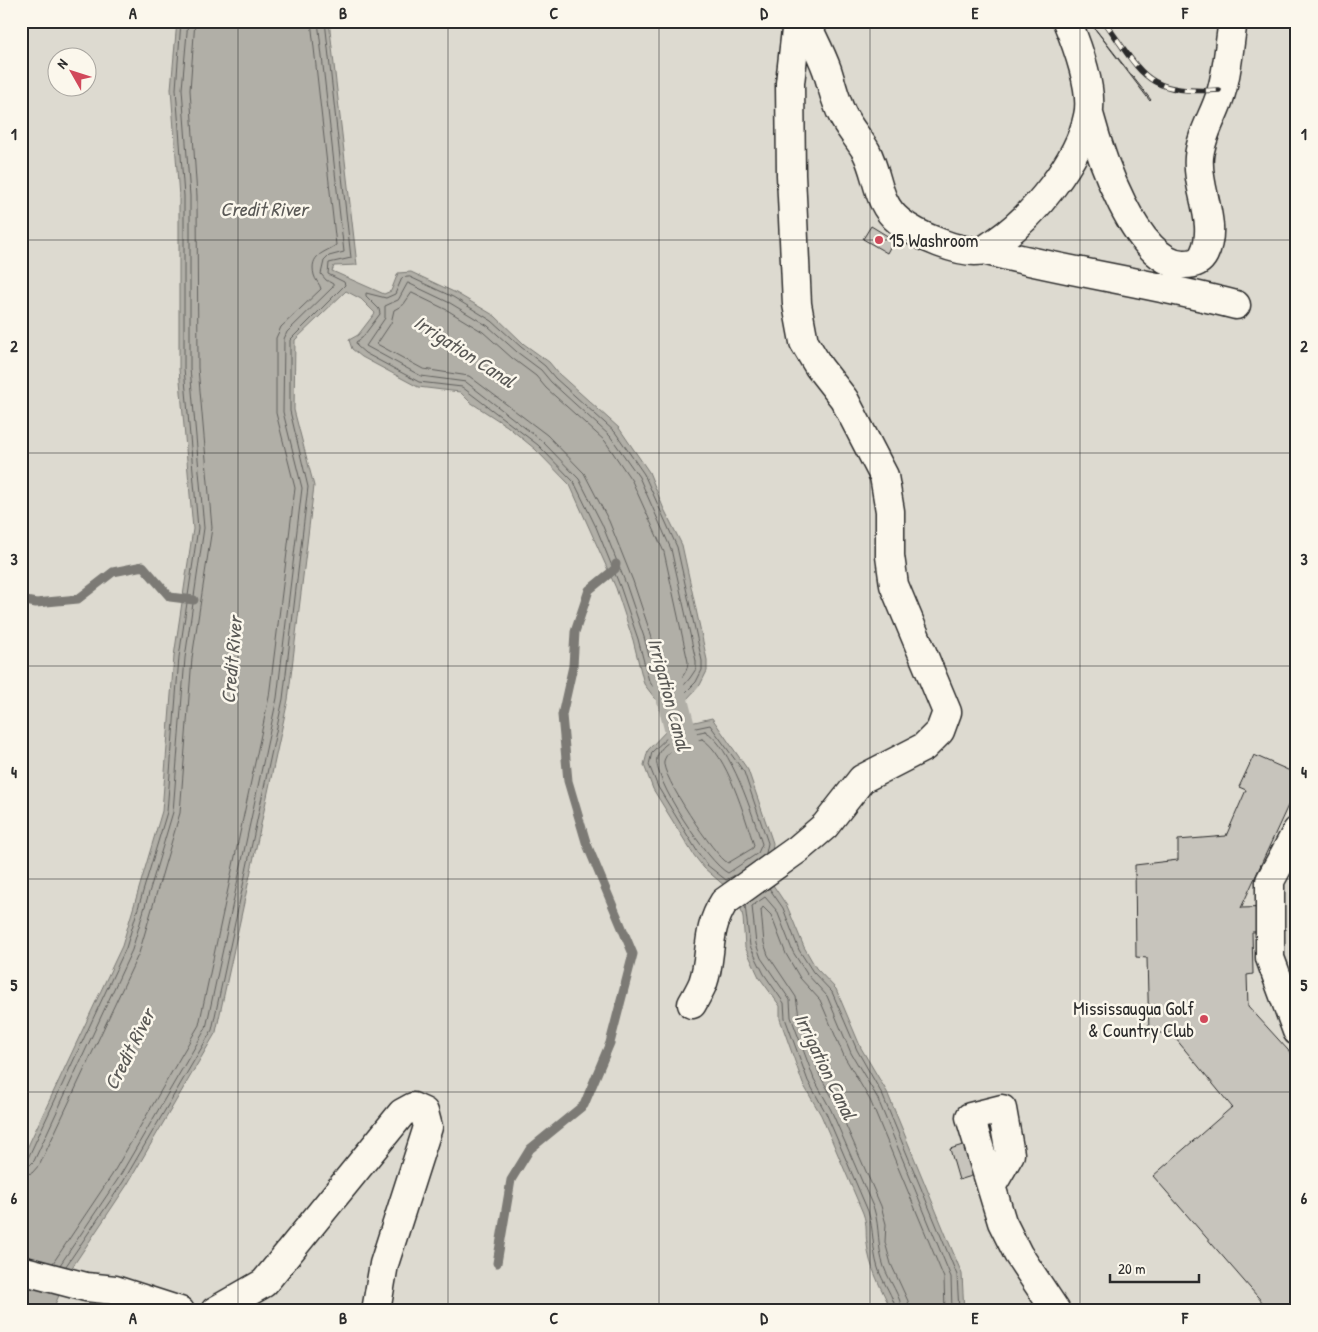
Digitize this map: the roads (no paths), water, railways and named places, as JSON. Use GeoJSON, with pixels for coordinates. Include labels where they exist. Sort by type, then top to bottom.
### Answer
{"type":"FeatureCollection","features":[{"type":"Feature","properties":{"kind":"lane"},"geometry":{"type":"LineString","coordinates":[[692,1004],[703,982],[710,933],[717,913],[731,895],[770,869],[825,826],[862,779],[924,747],[940,731],[947,712],[894,586],[890,556],[890,511],[884,476],[844,399],[819,367],[804,342],[797,304],[791,175],[790,83],[797,21]]}},
{"type":"Feature","properties":{"kind":"lane"},"geometry":{"type":"LineString","coordinates":[[805,21],[827,70],[833,94],[843,117],[865,150],[885,207],[913,233],[930,240],[968,250],[983,250],[1042,266],[1156,286],[1236,305]]}},
{"type":"Feature","properties":{"kind":"lane"},"geometry":{"type":"LineString","coordinates":[[1067,21],[1080,51],[1089,114],[1110,178],[1129,218],[1152,246],[1164,257],[1179,264],[1193,264],[1202,257],[1208,244],[1207,214],[1201,185],[1199,158],[1202,142],[1221,93],[1233,21]]}},
{"type":"Feature","properties":{"kind":"lane"},"geometry":{"type":"LineString","coordinates":[[983,250],[1017,228],[1062,172],[1081,140],[1089,114]]}},
{"type":"Feature","properties":{"kind":"lane"},"geometry":{"type":"LineString","coordinates":[[1297,831],[1270,881],[1270,958],[1297,1031]]}},
{"type":"Feature","properties":{"kind":"lane"},"geometry":{"type":"LineString","coordinates":[[215,1311],[264,1283],[402,1113],[413,1107],[424,1112],[428,1128],[384,1264],[376,1311]]}},
{"type":"Feature","properties":{"kind":"lane"},"geometry":{"type":"LineString","coordinates":[[995,1180],[1010,1154],[1002,1109],[970,1117],[1002,1222],[1018,1254],[1054,1309]]}},
{"type":"Feature","properties":{"kind":"lane"},"geometry":{"type":"LineString","coordinates":[[21,1270],[86,1287],[115,1290],[180,1311]]}},
{"type":"Feature","properties":{"kind":"water","name":"Credit River"},"geometry":{"type":"Polygon","coordinates":[[[177,21],[329,21],[357,265],[334,266],[332,271],[384,294],[391,291],[398,273],[411,272],[456,293],[495,316],[524,344],[549,362],[559,374],[619,428],[649,472],[663,507],[682,545],[707,660],[707,671],[700,685],[686,700],[670,705],[657,701],[644,684],[633,640],[616,588],[570,485],[535,449],[507,426],[470,402],[460,392],[418,387],[362,357],[352,349],[349,340],[358,335],[375,313],[361,299],[346,291],[295,340],[294,410],[314,486],[288,700],[216,1032],[127,1185],[71,1269],[52,1311],[21,1311],[21,1161],[122,946],[162,811],[174,656],[193,529],[179,369],[179,197],[171,89],[177,21]]]}},
{"type":"Feature","properties":{"kind":"water"},"geometry":{"type":"Polygon","coordinates":[[[712,718],[748,770],[773,843],[772,854],[726,887],[704,868],[693,854],[653,789],[644,765],[648,750],[669,728],[712,718]]]}},
{"type":"Feature","properties":{"kind":"water"},"geometry":{"type":"Polygon","coordinates":[[[771,882],[787,906],[804,947],[816,968],[836,989],[861,1048],[887,1092],[962,1274],[964,1311],[892,1311],[880,1287],[868,1253],[865,1218],[821,1115],[803,1084],[780,1019],[780,1006],[759,977],[745,947],[743,917],[739,901],[771,882]]]}},
{"type":"Feature","properties":{"kind":"waterway"},"geometry":{"type":"LineString","coordinates":[[497,1263],[511,1180],[530,1149],[584,1105],[610,1043],[633,954],[586,842],[568,781],[562,715],[573,666],[575,632],[589,590],[615,569],[616,564]]}},
{"type":"Feature","properties":{"kind":"waterway"},"geometry":{"type":"LineString","coordinates":[[21,600],[36,603],[78,599],[113,572],[143,566],[170,597],[194,600]]}},
{"type":"Feature","properties":{"kind":"waterway","name":"Irrigation Canal"},"geometry":{"type":"LineString","coordinates":[[663,664],[690,768]]}},
{"type":"Feature","properties":{"kind":"railway"},"geometry":{"type":"LineString","coordinates":[[1104,21],[1128,56],[1149,78],[1175,89],[1219,90]]}},
{"type":"Feature","properties":{"kind":"place","name":"15 Washroom"},"geometry":{"type":"Point","coordinates":[879,240]}},
{"type":"Feature","properties":{"kind":"place","name":"Mississaugua Golf & Country Club"},"geometry":{"type":"Point","coordinates":[1204,1019]}}]}
